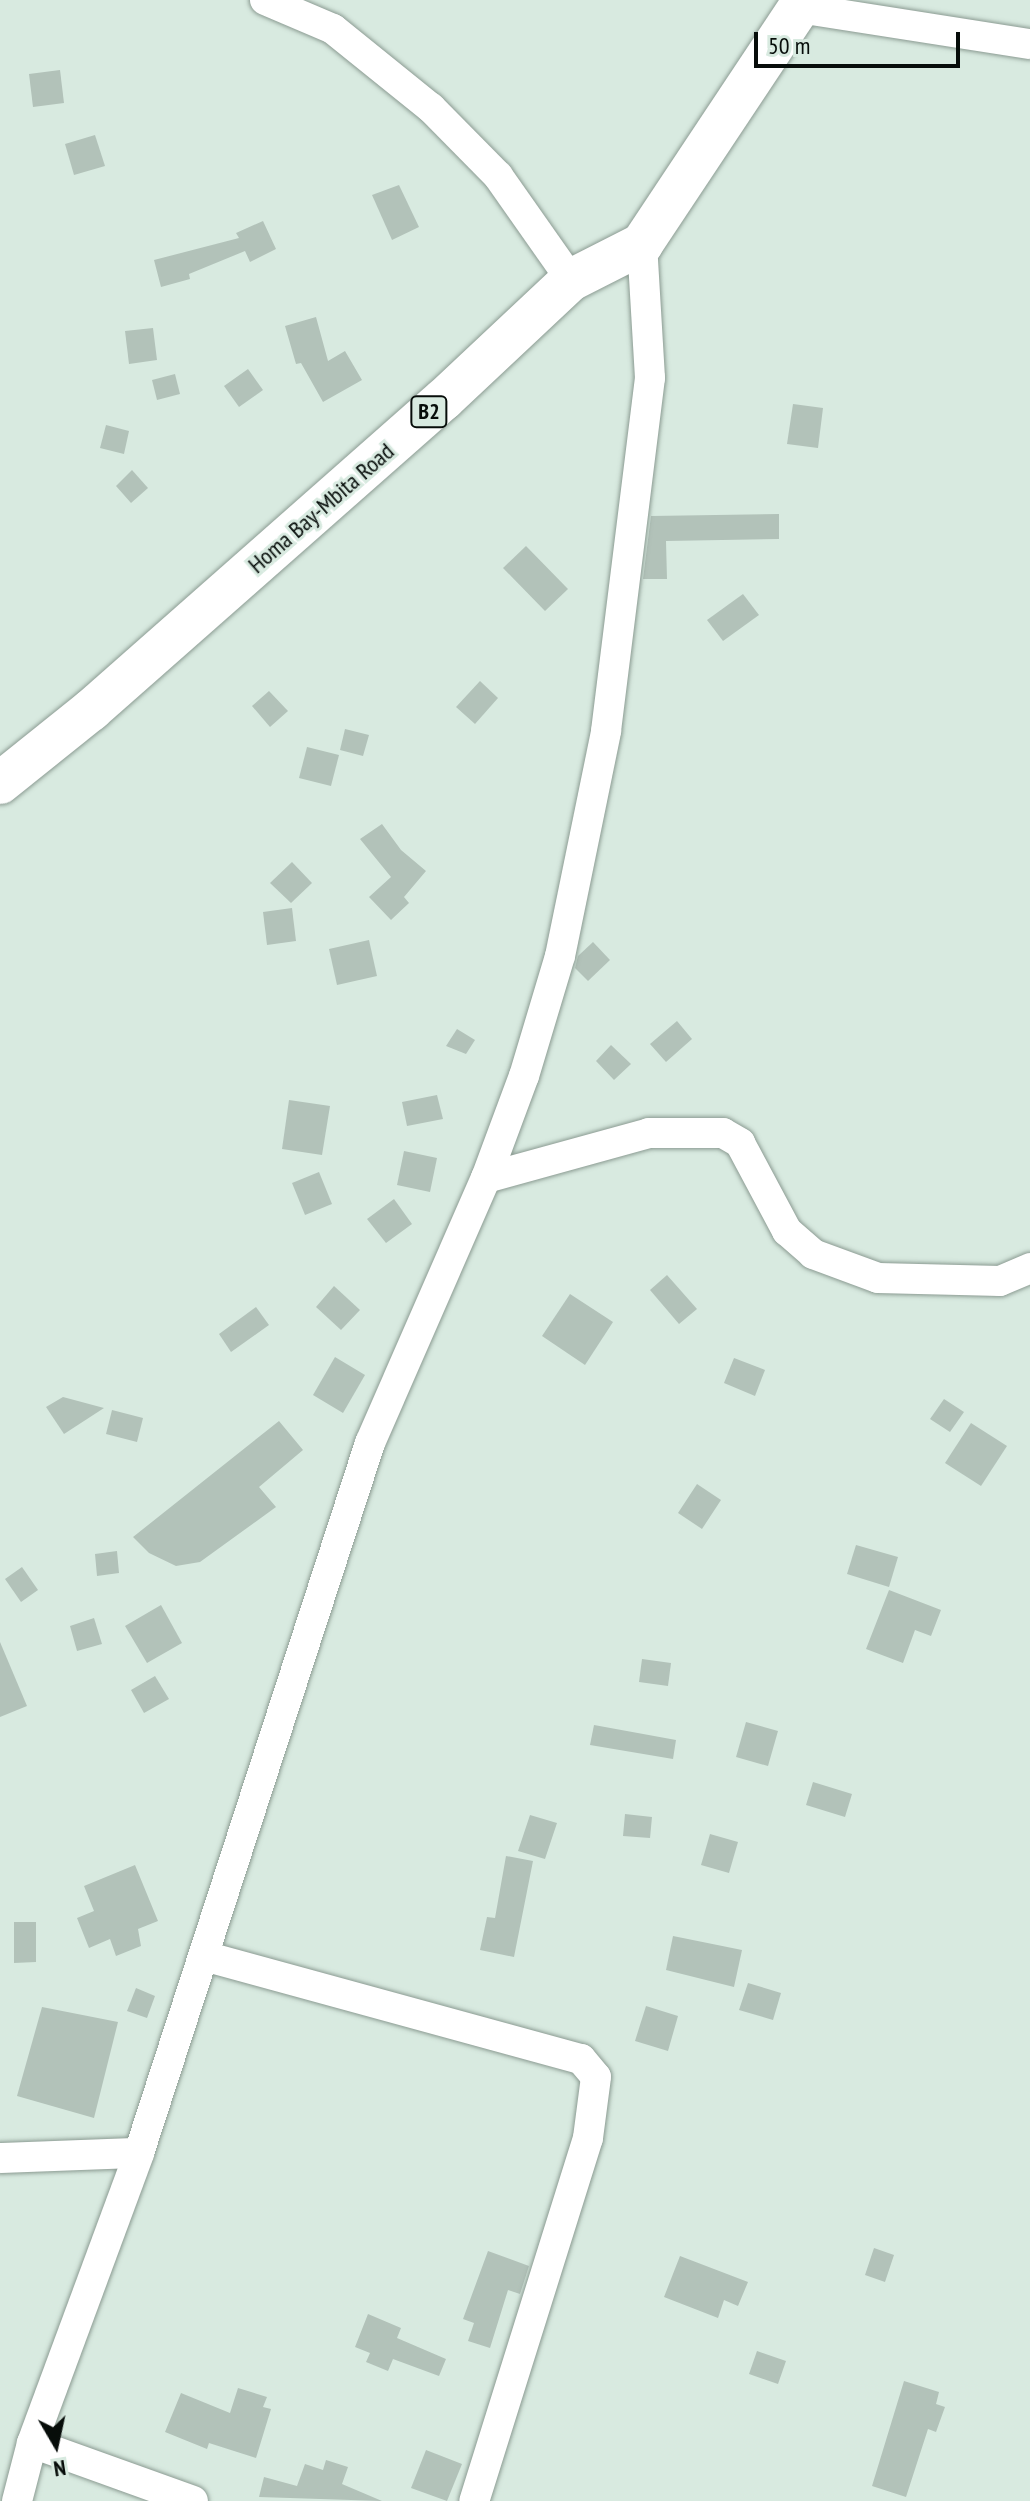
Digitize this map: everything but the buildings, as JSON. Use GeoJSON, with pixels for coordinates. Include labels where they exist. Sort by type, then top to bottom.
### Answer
{"type":"FeatureCollection","features":[{"type":"Feature","properties":{"kind":"highway","name":"Homa Bay-Mbita Road"},"geometry":{"type":"LineString","coordinates":[[0,783],[290,535],[571,280],[642,244],[801,4]]}},
{"type":"Feature","properties":{"kind":"street"},"geometry":{"type":"LineString","coordinates":[[265,0],[333,29],[431,108],[498,176],[571,280]]}},
{"type":"Feature","properties":{"kind":"street"},"geometry":{"type":"LineString","coordinates":[[801,4],[1030,44]]}},
{"type":"Feature","properties":{"kind":"street"},"geometry":{"type":"LineString","coordinates":[[17,2501],[32,2443],[139,2153],[370,1443],[486,1178],[524,1076],[560,956],[606,731],[650,378],[642,244]]}},
{"type":"Feature","properties":{"kind":"street"},"geometry":{"type":"LineString","coordinates":[[486,1178],[649,1133],[712,1131],[740,1143],[787,1231],[813,1254],[878,1278],[1000,1281],[1030,1268]]}},
{"type":"Feature","properties":{"kind":"street"},"geometry":{"type":"LineString","coordinates":[[204,1956],[581,2059],[596,2077],[588,2138],[474,2501]]}},
{"type":"Feature","properties":{"kind":"street"},"geometry":{"type":"LineString","coordinates":[[0,2158],[139,2153]]}},
{"type":"Feature","properties":{"kind":"street"},"geometry":{"type":"LineString","coordinates":[[32,2443],[193,2501]]}}]}
